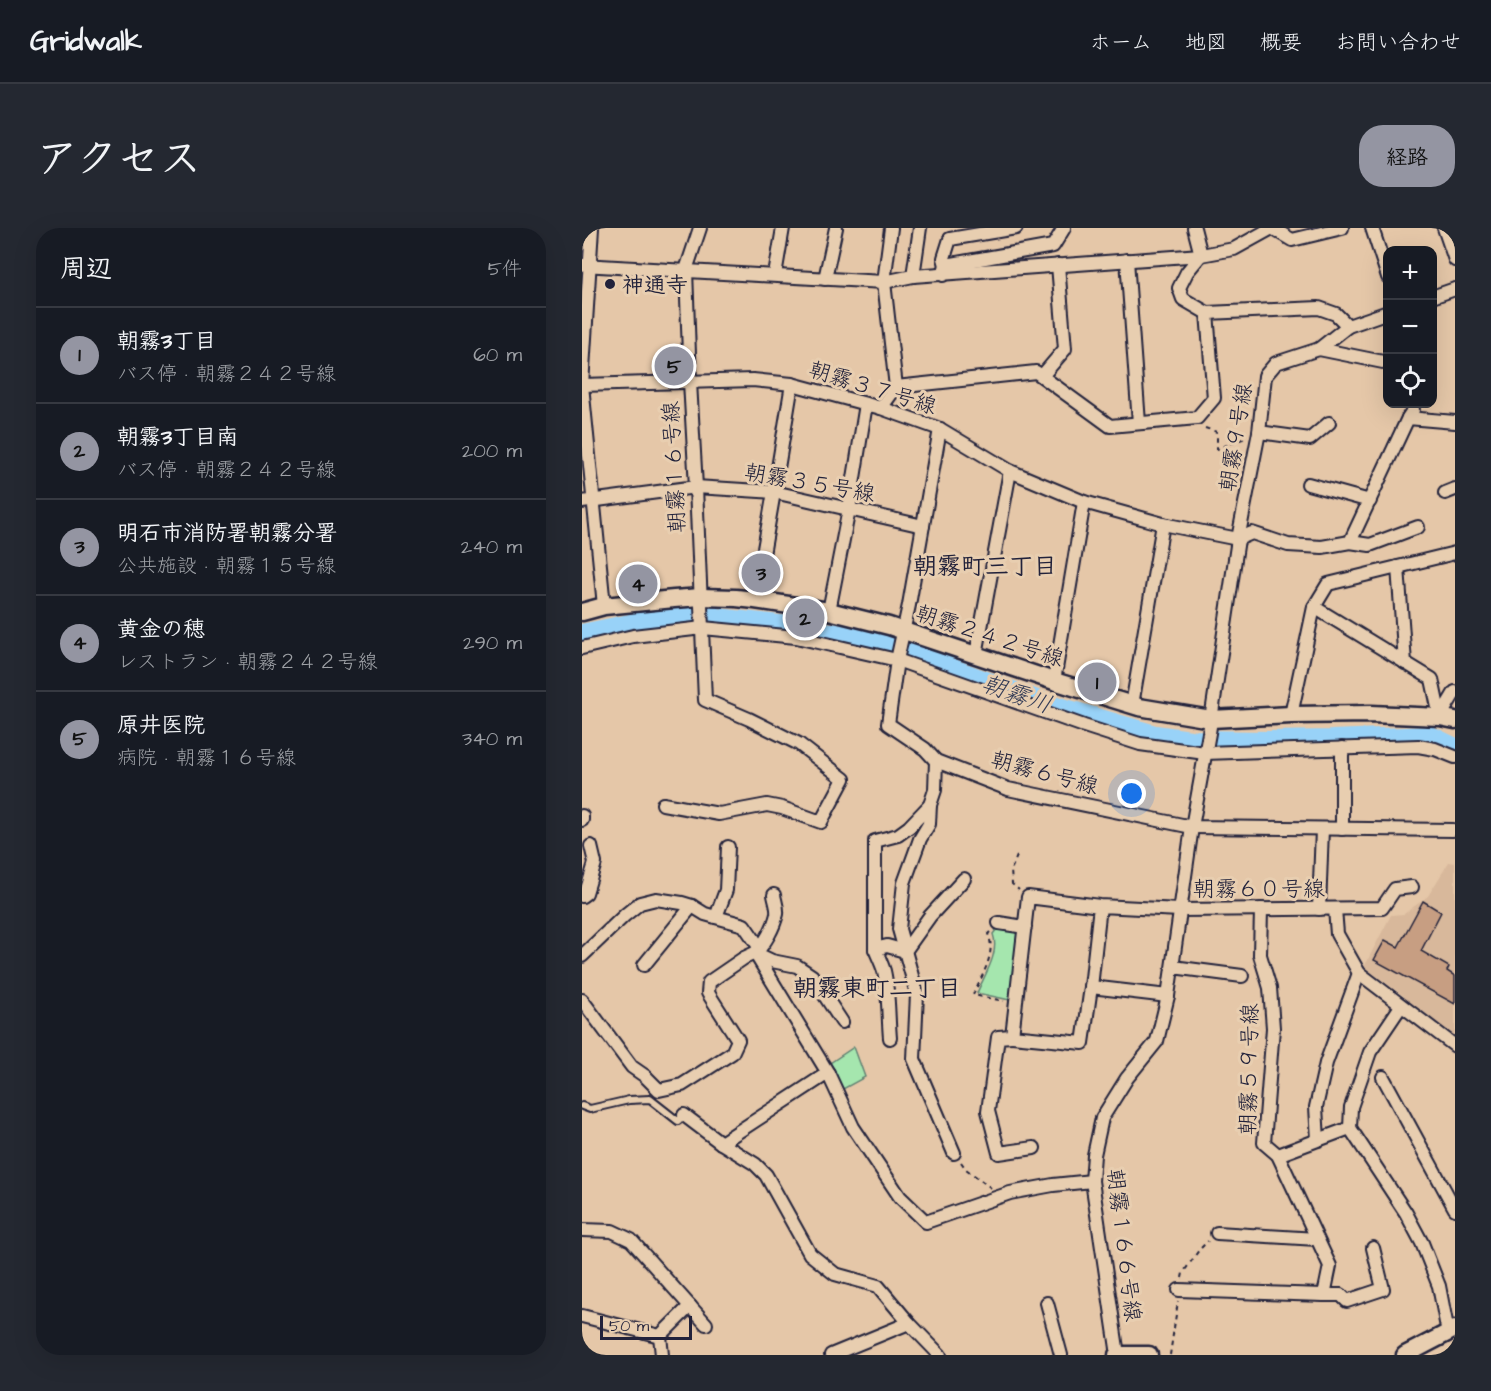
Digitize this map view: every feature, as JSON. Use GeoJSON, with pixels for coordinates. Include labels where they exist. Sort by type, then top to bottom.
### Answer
{"type":"FeatureCollection","features":[{"type":"Feature","properties":{"kind":"street"},"geometry":{"type":"LineString","coordinates":[[592,228],[586,265],[582,385],[588,501],[604,606]]}},
{"type":"Feature","properties":{"kind":"street","name":"朝霧１６号線"},"geometry":{"type":"LineString","coordinates":[[663,804],[719,814],[767,806],[782,808],[821,822],[844,779],[799,744],[705,700],[686,270],[700,228]]}},
{"type":"Feature","properties":{"kind":"street"},"geometry":{"type":"LineString","coordinates":[[775,275],[783,228]]}},
{"type":"Feature","properties":{"kind":"street"},"geometry":{"type":"LineString","coordinates":[[825,279],[836,228]]}},
{"type":"Feature","properties":{"kind":"street"},"geometry":{"type":"LineString","coordinates":[[881,408],[896,387],[884,282],[891,228]]}},
{"type":"Feature","properties":{"kind":"street"},"geometry":{"type":"LineString","coordinates":[[913,276],[920,228]]}},
{"type":"Feature","properties":{"kind":"street"},"geometry":{"type":"LineString","coordinates":[[945,270],[944,258],[950,239],[1016,228]]}},
{"type":"Feature","properties":{"kind":"street"},"geometry":{"type":"LineString","coordinates":[[586,265],[884,282],[1053,246],[1064,228]]}},
{"type":"Feature","properties":{"kind":"street"},"geometry":{"type":"LineString","coordinates":[[1194,228],[1201,255]]}},
{"type":"Feature","properties":{"kind":"street"},"geometry":{"type":"LineString","coordinates":[[945,270],[1201,255],[1234,249],[1272,228],[1292,240],[1342,228]]}},
{"type":"Feature","properties":{"kind":"street"},"geometry":{"type":"LineString","coordinates":[[1372,228],[1383,262]]}},
{"type":"Feature","properties":{"kind":"street"},"geometry":{"type":"LineString","coordinates":[[1444,228],[1455,260]]}},
{"type":"Feature","properties":{"kind":"street"},"geometry":{"type":"LineString","coordinates":[[1201,255],[1186,272],[1179,288],[1184,299],[1207,313],[1319,308],[1336,314],[1348,326]]}},
{"type":"Feature","properties":{"kind":"street"},"geometry":{"type":"LineString","coordinates":[[1127,260],[1140,423]]}},
{"type":"Feature","properties":{"kind":"street"},"geometry":{"type":"LineString","coordinates":[[1042,376],[1065,349],[1058,265]]}},
{"type":"Feature","properties":{"kind":"street"},"geometry":{"type":"LineString","coordinates":[[1437,295],[1455,289]]}},
{"type":"Feature","properties":{"kind":"street"},"geometry":{"type":"LineString","coordinates":[[896,387],[1036,372],[1110,426],[1197,418],[1214,398],[1207,313]]}},
{"type":"Feature","properties":{"kind":"street","name":"朝霧９号線"},"geometry":{"type":"LineString","coordinates":[[1210,726],[1238,539],[1259,432],[1265,376],[1276,363],[1319,349],[1348,326],[1383,314]]}},
{"type":"Feature","properties":{"kind":"street"},"geometry":{"type":"LineString","coordinates":[[1319,349],[1383,362]]}},
{"type":"Feature","properties":{"kind":"street","name":"朝霧３７号線"},"geometry":{"type":"LineString","coordinates":[[582,385],[753,380],[792,384],[881,408],[940,429],[1010,471],[1084,502],[1163,524],[1238,539],[1252,533],[1288,545],[1322,547],[1350,542],[1370,545],[1418,527]]}},
{"type":"Feature","properties":{"kind":"street"},"geometry":{"type":"LineString","coordinates":[[755,600],[792,384]]}},
{"type":"Feature","properties":{"kind":"street"},"geometry":{"type":"LineString","coordinates":[[829,611],[866,404]]}},
{"type":"Feature","properties":{"kind":"street"},"geometry":{"type":"LineString","coordinates":[[1350,542],[1413,408]]}},
{"type":"Feature","properties":{"kind":"street"},"geometry":{"type":"LineString","coordinates":[[1408,418],[1455,422]]}},
{"type":"Feature","properties":{"kind":"street"},"geometry":{"type":"LineString","coordinates":[[1259,432],[1310,439],[1329,423]]}},
{"type":"Feature","properties":{"kind":"street"},"geometry":{"type":"LineString","coordinates":[[897,658],[903,636],[940,429]]}},
{"type":"Feature","properties":{"kind":"street"},"geometry":{"type":"LineString","coordinates":[[976,655],[1010,471]]}},
{"type":"Feature","properties":{"kind":"street"},"geometry":{"type":"LineString","coordinates":[[1308,484],[1370,501]]}},
{"type":"Feature","properties":{"kind":"street","name":"朝霧３５号線"},"geometry":{"type":"LineString","coordinates":[[588,501],[696,487],[774,492],[923,526]]}},
{"type":"Feature","properties":{"kind":"street"},"geometry":{"type":"LineString","coordinates":[[1054,681],[1084,502]]}},
{"type":"Feature","properties":{"kind":"street"},"geometry":{"type":"LineString","coordinates":[[1132,705],[1163,524]]}},
{"type":"Feature","properties":{"kind":"street"},"geometry":{"type":"LineString","coordinates":[[1291,715],[1314,608],[1328,584],[1455,553]]}},
{"type":"Feature","properties":{"kind":"street"},"geometry":{"type":"LineString","coordinates":[[1398,567],[1405,663]]}},
{"type":"Feature","properties":{"kind":"street","name":"朝霧２４２号線"},"geometry":{"type":"LineString","coordinates":[[582,612],[604,606],[674,599],[702,615],[736,598],[829,611],[903,636],[976,655],[1132,705],[1210,726],[1291,715],[1371,714],[1448,718]]}},
{"type":"Feature","properties":{"kind":"street"},"geometry":{"type":"LineString","coordinates":[[1314,608],[1432,680],[1448,718]]}},
{"type":"Feature","properties":{"kind":"street"},"geometry":{"type":"LineString","coordinates":[[582,648],[633,636],[702,615],[897,658],[1140,744],[1205,750],[1418,746],[1435,749],[1455,757]]}},
{"type":"Feature","properties":{"kind":"street","name":"朝霧６号線"},"geometry":{"type":"LineString","coordinates":[[897,658],[888,724],[925,749],[936,761],[1008,789],[1192,827],[1453,830]]}},
{"type":"Feature","properties":{"kind":"street"},"geometry":{"type":"LineString","coordinates":[[1448,718],[1455,692]]}},
{"type":"Feature","properties":{"kind":"street","name":"朝霧６０号線"},"geometry":{"type":"LineString","coordinates":[[1210,726],[1180,910],[1382,908],[1395,889],[1412,887]]}},
{"type":"Feature","properties":{"kind":"street"},"geometry":{"type":"LineString","coordinates":[[1342,748],[1342,829]]}},
{"type":"Feature","properties":{"kind":"street"},"geometry":{"type":"LineString","coordinates":[[936,761],[935,790],[930,805],[929,824],[920,839],[904,883],[899,929],[917,994],[914,1059],[954,1153]]}},
{"type":"Feature","properties":{"kind":"street"},"geometry":{"type":"LineString","coordinates":[[890,1038],[884,971],[875,949],[875,841],[898,835],[930,805]]}},
{"type":"Feature","properties":{"kind":"street"},"geometry":{"type":"LineString","coordinates":[[1319,909],[1322,829]]}},
{"type":"Feature","properties":{"kind":"street"},"geometry":{"type":"LineString","coordinates":[[582,896],[586,893],[595,863],[591,846]]}},
{"type":"Feature","properties":{"kind":"street"},"geometry":{"type":"LineString","coordinates":[[716,917],[726,890],[728,848]]}},
{"type":"Feature","properties":{"kind":"street"},"geometry":{"type":"LineString","coordinates":[[905,951],[930,916],[964,879]]}},
{"type":"Feature","properties":{"kind":"street"},"geometry":{"type":"LineString","coordinates":[[582,1000],[632,1067],[659,1090],[682,1085],[732,1053],[738,1040],[708,993],[709,982],[758,950],[768,936],[777,913],[774,895]]}},
{"type":"Feature","properties":{"kind":"street"},"geometry":{"type":"LineString","coordinates":[[1012,1035],[1028,897],[1100,906],[1180,910]]}},
{"type":"Feature","properties":{"kind":"street"},"geometry":{"type":"LineString","coordinates":[[582,956],[640,903],[656,899],[682,903],[705,914],[744,925],[828,1073],[853,1127],[900,1197],[926,1222],[1001,1196],[1053,1185],[1092,1181]]}},
{"type":"Feature","properties":{"kind":"street"},"geometry":{"type":"LineString","coordinates":[[644,964],[692,906]]}},
{"type":"Feature","properties":{"kind":"street"},"geometry":{"type":"LineString","coordinates":[[1034,1148],[999,1153],[988,1111],[998,1037],[1012,1035],[1083,1043],[1092,987],[1100,906]]}},
{"type":"Feature","properties":{"kind":"street","name":"朝霧５９号線"},"geometry":{"type":"LineString","coordinates":[[1261,909],[1260,956],[1270,988],[1273,1028],[1264,1143],[1278,1155]]}},
{"type":"Feature","properties":{"kind":"street"},"geometry":{"type":"LineString","coordinates":[[1335,909],[1337,934],[1359,973],[1455,1046]]}},
{"type":"Feature","properties":{"kind":"street","name":"朝霧１６６号線"},"geometry":{"type":"LineString","coordinates":[[1118,1355],[1092,1181],[1094,1155],[1102,1118],[1127,1078],[1157,1041],[1168,996],[1180,910]]}},
{"type":"Feature","properties":{"kind":"street"},"geometry":{"type":"LineString","coordinates":[[999,923],[1025,927]]}},
{"type":"Feature","properties":{"kind":"street"},"geometry":{"type":"LineString","coordinates":[[875,949],[887,946],[905,951]]}},
{"type":"Feature","properties":{"kind":"street"},"geometry":{"type":"LineString","coordinates":[[758,950],[772,961],[797,966],[812,976],[842,1022]]}},
{"type":"Feature","properties":{"kind":"street"},"geometry":{"type":"LineString","coordinates":[[1173,967],[1242,976]]}},
{"type":"Feature","properties":{"kind":"street"},"geometry":{"type":"LineString","coordinates":[[1318,1140],[1316,1107],[1326,1063],[1359,973]]}},
{"type":"Feature","properties":{"kind":"street"},"geometry":{"type":"LineString","coordinates":[[1092,987],[1168,996]]}},
{"type":"Feature","properties":{"kind":"street"},"geometry":{"type":"LineString","coordinates":[[1401,1006],[1370,1052],[1351,1107],[1350,1128],[1406,1213],[1422,1243],[1439,1286],[1451,1331],[1428,1350],[1404,1355]]}},
{"type":"Feature","properties":{"kind":"street"},"geometry":{"type":"LineString","coordinates":[[721,1143],[828,1073]]}},
{"type":"Feature","properties":{"kind":"street"},"geometry":{"type":"LineString","coordinates":[[1383,1077],[1455,1209]]}},
{"type":"Feature","properties":{"kind":"street"},"geometry":{"type":"LineString","coordinates":[[684,1115],[721,1143],[755,1164],[766,1175],[810,1254],[835,1274],[878,1286],[940,1355]]}},
{"type":"Feature","properties":{"kind":"street"},"geometry":{"type":"LineString","coordinates":[[1324,1295],[1330,1266],[1278,1155],[1350,1128]]}},
{"type":"Feature","properties":{"kind":"street"},"geometry":{"type":"LineString","coordinates":[[582,1230],[612,1231],[631,1240],[706,1324]]}},
{"type":"Feature","properties":{"kind":"street"},"geometry":{"type":"LineString","coordinates":[[1216,1233],[1317,1239]]}},
{"type":"Feature","properties":{"kind":"street"},"geometry":{"type":"LineString","coordinates":[[1179,1290],[1341,1295],[1347,1300],[1383,1288],[1373,1248]]}},
{"type":"Feature","properties":{"kind":"street"},"geometry":{"type":"LineString","coordinates":[[1047,1303],[1061,1355]]}},
{"type":"Feature","properties":{"kind":"street"},"geometry":{"type":"LineString","coordinates":[[660,1336],[690,1306]]}},
{"type":"Feature","properties":{"kind":"street"},"geometry":{"type":"LineString","coordinates":[[582,1316],[660,1336]]}},
{"type":"Feature","properties":{"kind":"street"},"geometry":{"type":"LineString","coordinates":[[831,1355],[909,1323]]}},
{"type":"Feature","properties":{"kind":"street"},"geometry":{"type":"LineString","coordinates":[[660,1336],[662,1355]]}},
{"type":"Feature","properties":{"kind":"street"},"geometry":{"type":"LineString","coordinates":[[1118,1355],[1149,1355]]}},
{"type":"Feature","properties":{"kind":"lane"},"geometry":{"type":"LineString","coordinates":[[582,1106],[590,1109],[629,1100],[650,1099],[678,1121],[684,1115]]}},
{"type":"Feature","properties":{"kind":"path"},"geometry":{"type":"LineString","coordinates":[[1197,418],[1204,427],[1217,432],[1217,449],[1259,432]]}},
{"type":"Feature","properties":{"kind":"path"},"geometry":{"type":"LineString","coordinates":[[1017,856],[1011,870],[1012,884],[1028,897]]}},
{"type":"Feature","properties":{"kind":"path"},"geometry":{"type":"LineString","coordinates":[[999,923],[988,934],[991,941],[988,962],[973,995],[1016,1004]]}},
{"type":"Feature","properties":{"kind":"path"},"geometry":{"type":"LineString","coordinates":[[954,1153],[966,1169],[1001,1196]]}},
{"type":"Feature","properties":{"kind":"path"},"geometry":{"type":"LineString","coordinates":[[1179,1290],[1183,1274],[1199,1250],[1216,1233]]}},
{"type":"Feature","properties":{"kind":"path"},"geometry":{"type":"LineString","coordinates":[[1170,1355],[1178,1299],[1193,1291]]}},
{"type":"Feature","properties":{"kind":"shaded area"},"geometry":{"type":"Polygon","coordinates":[[[1449,862],[1455,863],[1455,1041],[1408,1005],[1404,996],[1364,967],[1391,915],[1404,914],[1428,896],[1449,862]]]}},
{"type":"Feature","properties":{"kind":"green space"},"geometry":{"type":"Polygon","coordinates":[[[997,929],[1018,931],[1010,1000],[977,993],[993,957],[995,941],[993,934],[997,929]]]}},
{"type":"Feature","properties":{"kind":"green space"},"geometry":{"type":"Polygon","coordinates":[[[854,1047],[865,1077],[843,1089],[830,1063],[854,1047]]]}},
{"type":"Feature","properties":{"kind":"building"},"geometry":{"type":"Polygon","coordinates":[[[1423,901],[1441,912],[1421,951],[1449,967],[1447,971],[1455,976],[1455,1004],[1374,960],[1385,940],[1398,947],[1423,901]]]}},
{"type":"Feature","properties":{"kind":"waterway","name":"朝霧川"},"geometry":{"type":"LineString","coordinates":[[582,635],[635,624],[677,619],[708,618],[797,628],[871,641],[1042,703],[1155,736],[1190,741],[1269,742],[1430,737],[1455,749]]}},
{"type":"Feature","properties":{"kind":"place","name":"神通寺"},"geometry":{"type":"Point","coordinates":[610,284]}},
{"type":"Feature","properties":{"kind":"place","name":"原井医院"},"geometry":{"type":"Point","coordinates":[674,366]}},
{"type":"Feature","properties":{"kind":"place","name":"明石市消防署朝霧分署"},"geometry":{"type":"Point","coordinates":[761,573]}},
{"type":"Feature","properties":{"kind":"place","name":"黄金の穂"},"geometry":{"type":"Point","coordinates":[638,584]}},
{"type":"Feature","properties":{"kind":"place","name":"朝霧3丁目南"},"geometry":{"type":"Point","coordinates":[805,618]}},
{"type":"Feature","properties":{"kind":"place","name":"朝霧3丁目"},"geometry":{"type":"Point","coordinates":[1097,682]}},
{"type":"Feature","properties":{"kind":"district","name":"朝霧町三丁目"},"geometry":{"type":"Point","coordinates":[985,566]}},
{"type":"Feature","properties":{"kind":"district","name":"朝霧東町二丁目"},"geometry":{"type":"Point","coordinates":[877,988]}}]}
